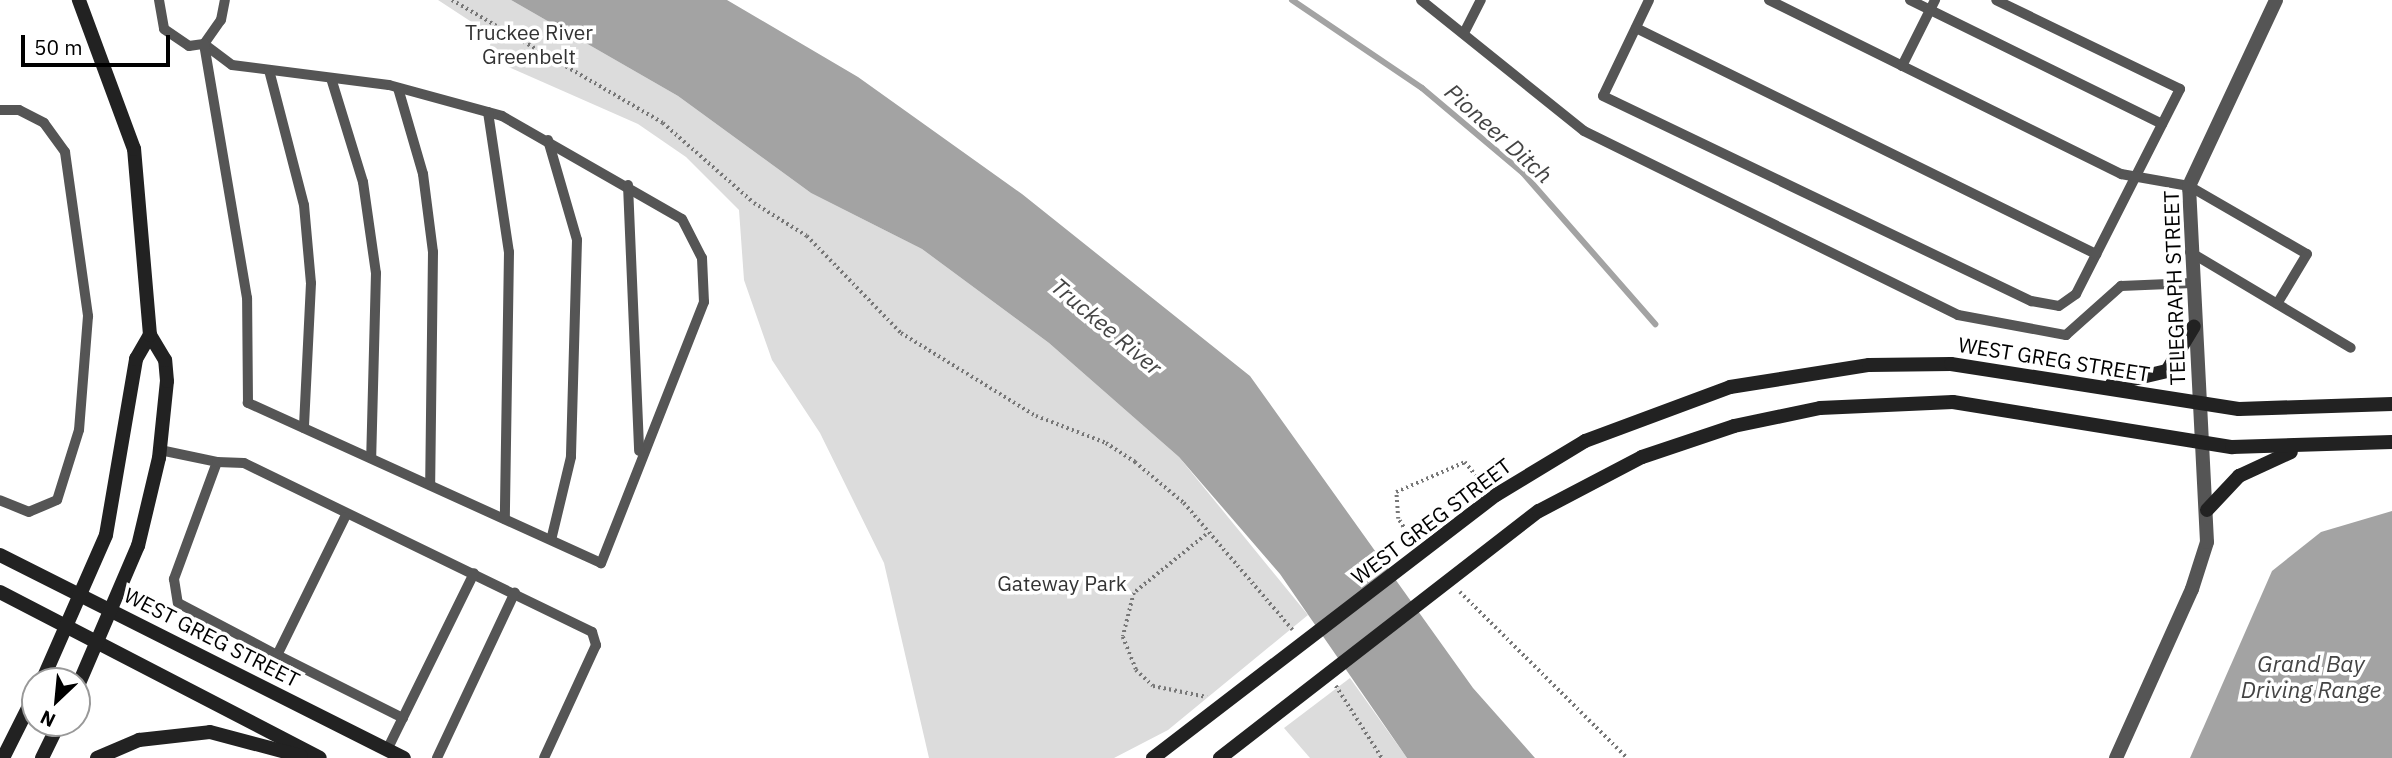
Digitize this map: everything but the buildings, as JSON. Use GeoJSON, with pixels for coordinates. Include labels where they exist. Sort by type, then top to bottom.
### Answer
{"type":"FeatureCollection","features":[{"type":"Feature","properties":{"kind":"main road"},"geometry":{"type":"LineString","coordinates":[[79,0],[134,149],[150,335],[165,360],[167,381],[160,450],[115,611],[88,667]]}},
{"type":"Feature","properties":{"kind":"main road"},"geometry":{"type":"LineString","coordinates":[[2101,386],[2167,371],[2194,326]]}},
{"type":"Feature","properties":{"kind":"main road"},"geometry":{"type":"LineString","coordinates":[[49,667],[83,596],[119,487],[136,359],[150,335]]}},
{"type":"Feature","properties":{"kind":"main road","name":"WEST GREG STREET"},"geometry":{"type":"LineString","coordinates":[[1153,758],[1265,676],[1446,532],[1585,440],[1688,400],[1778,376],[1869,365],[1951,364],[2101,386],[2201,405],[2275,411],[2392,404]]}},
{"type":"Feature","properties":{"kind":"main road"},"geometry":{"type":"LineString","coordinates":[[1220,758],[1539,511],[1642,457],[1734,426],[1820,408],[1954,402],[2203,443],[2297,449],[2392,442]]}},
{"type":"Feature","properties":{"kind":"main road"},"geometry":{"type":"LineString","coordinates":[[2207,510],[2239,476],[2297,449]]}},
{"type":"Feature","properties":{"kind":"main road","name":"WEST GREG STREET"},"geometry":{"type":"LineString","coordinates":[[0,555],[404,758]]}},
{"type":"Feature","properties":{"kind":"main road"},"geometry":{"type":"LineString","coordinates":[[0,592],[320,758]]}},
{"type":"Feature","properties":{"kind":"main road"},"geometry":{"type":"LineString","coordinates":[[3,758],[21,722]]}},
{"type":"Feature","properties":{"kind":"main road"},"geometry":{"type":"LineString","coordinates":[[97,758],[139,740],[211,732],[306,758]]}},
{"type":"Feature","properties":{"kind":"main road"},"geometry":{"type":"LineString","coordinates":[[42,758],[52,737]]}},
{"type":"Feature","properties":{"kind":"street","name":"TELEGRAPH STREET"},"geometry":{"type":"LineString","coordinates":[[2116,758],[2199,574],[2207,510],[2194,326],[2189,186],[2276,0]]}},
{"type":"Feature","properties":{"kind":"lane"},"geometry":{"type":"LineString","coordinates":[[159,0],[164,29],[175,41],[204,44],[232,65],[398,88],[488,112],[548,140],[682,219],[702,258],[704,302],[639,457],[601,563],[248,403],[247,298],[204,44],[222,20],[225,0]]}},
{"type":"Feature","properties":{"kind":"lane"},"geometry":{"type":"LineString","coordinates":[[1422,0],[1584,131],[1958,315],[2066,335],[2121,285],[2192,283]]}},
{"type":"Feature","properties":{"kind":"lane"},"geometry":{"type":"LineString","coordinates":[[1464,33],[1481,0]]}},
{"type":"Feature","properties":{"kind":"lane"},"geometry":{"type":"LineString","coordinates":[[1649,0],[1603,96],[2031,301],[2059,306],[2076,294],[2180,89],[1996,0]]}},
{"type":"Feature","properties":{"kind":"lane"},"geometry":{"type":"LineString","coordinates":[[1769,0],[2136,176],[2189,186],[2306,254],[2277,304]]}},
{"type":"Feature","properties":{"kind":"lane"},"geometry":{"type":"LineString","coordinates":[[1910,0],[1933,5],[2162,124]]}},
{"type":"Feature","properties":{"kind":"lane"},"geometry":{"type":"LineString","coordinates":[[1902,66],[1933,5]]}},
{"type":"Feature","properties":{"kind":"lane"},"geometry":{"type":"LineString","coordinates":[[1636,28],[2096,254]]}},
{"type":"Feature","properties":{"kind":"lane"},"geometry":{"type":"LineString","coordinates":[[270,70],[304,205],[311,283],[304,428]]}},
{"type":"Feature","properties":{"kind":"lane"},"geometry":{"type":"LineString","coordinates":[[331,78],[363,182],[376,274],[370,458]]}},
{"type":"Feature","properties":{"kind":"lane"},"geometry":{"type":"LineString","coordinates":[[398,88],[424,174],[433,252],[430,485]]}},
{"type":"Feature","properties":{"kind":"lane"},"geometry":{"type":"LineString","coordinates":[[0,110],[19,110],[44,123],[65,152],[88,316],[79,430],[57,500],[29,513],[0,500]]}},
{"type":"Feature","properties":{"kind":"lane"},"geometry":{"type":"LineString","coordinates":[[488,112],[509,252],[505,519]]}},
{"type":"Feature","properties":{"kind":"lane"},"geometry":{"type":"LineString","coordinates":[[548,140],[577,240],[571,457],[551,540]]}},
{"type":"Feature","properties":{"kind":"lane"},"geometry":{"type":"LineString","coordinates":[[628,185],[639,457]]}},
{"type":"Feature","properties":{"kind":"lane"},"geometry":{"type":"LineString","coordinates":[[2190,252],[2351,348]]}},
{"type":"Feature","properties":{"kind":"lane"},"geometry":{"type":"LineString","coordinates":[[160,450],[217,462],[244,463],[345,517],[474,573],[585,626],[596,639],[544,758]]}},
{"type":"Feature","properties":{"kind":"lane"},"geometry":{"type":"LineString","coordinates":[[217,462],[174,591],[186,610],[403,718]]}},
{"type":"Feature","properties":{"kind":"lane"},"geometry":{"type":"LineString","coordinates":[[277,655],[345,517]]}},
{"type":"Feature","properties":{"kind":"lane"},"geometry":{"type":"LineString","coordinates":[[387,750],[474,573]]}},
{"type":"Feature","properties":{"kind":"lane"},"geometry":{"type":"LineString","coordinates":[[437,758],[515,592]]}},
{"type":"Feature","properties":{"kind":"path"},"geometry":{"type":"LineString","coordinates":[[452,0],[663,122],[754,203],[807,236],[901,333],[1036,416],[1106,443],[1135,462],[1184,503],[1206,535],[1297,635]]}},
{"type":"Feature","properties":{"kind":"path"},"geometry":{"type":"LineString","coordinates":[[1206,535],[1134,593],[1123,637],[1136,670],[1153,686],[1209,697]]}},
{"type":"Feature","properties":{"kind":"path"},"geometry":{"type":"LineString","coordinates":[[1482,609],[1627,758]]}},
{"type":"Feature","properties":{"kind":"path"},"geometry":{"type":"LineString","coordinates":[[1334,683],[1382,758]]}},
{"type":"Feature","properties":{"kind":"green space","name":"Gateway Park"},"geometry":{"type":"Polygon","coordinates":[[[438,0],[511,0],[678,96],[811,193],[922,249],[1049,343],[1179,457],[1308,615],[1168,730],[1114,758],[929,758],[884,563],[820,433],[772,360],[744,280],[739,210],[686,157],[638,124],[486,57],[493,36],[438,0]]]}},
{"type":"Feature","properties":{"kind":"green space"},"geometry":{"type":"Polygon","coordinates":[[[1350,678],[1407,758],[1310,758],[1284,728],[1350,678]]]}},
{"type":"Feature","properties":{"kind":"water","name":"Truckee River"},"geometry":{"type":"Polygon","coordinates":[[[511,0],[727,0],[858,77],[1022,194],[1250,376],[1473,688],[1535,758],[1407,758],[1280,574],[1179,457],[1049,343],[922,249],[811,193],[678,96],[511,0]]]}},
{"type":"Feature","properties":{"kind":"water","name":"Grand Bay Driving Range"},"geometry":{"type":"Polygon","coordinates":[[[2392,511],[2392,758],[2190,758],[2272,571],[2321,532],[2392,511]]]}},
{"type":"Feature","properties":{"kind":"waterway","name":"Pioneer Ditch"},"geometry":{"type":"LineString","coordinates":[[1292,0],[1422,88],[1523,173],[1655,324]]}},
{"type":"Feature","properties":{"kind":"park label","name":"Truckee River Greenbelt"},"geometry":{"type":"Point","coordinates":[529,44]}}]}
